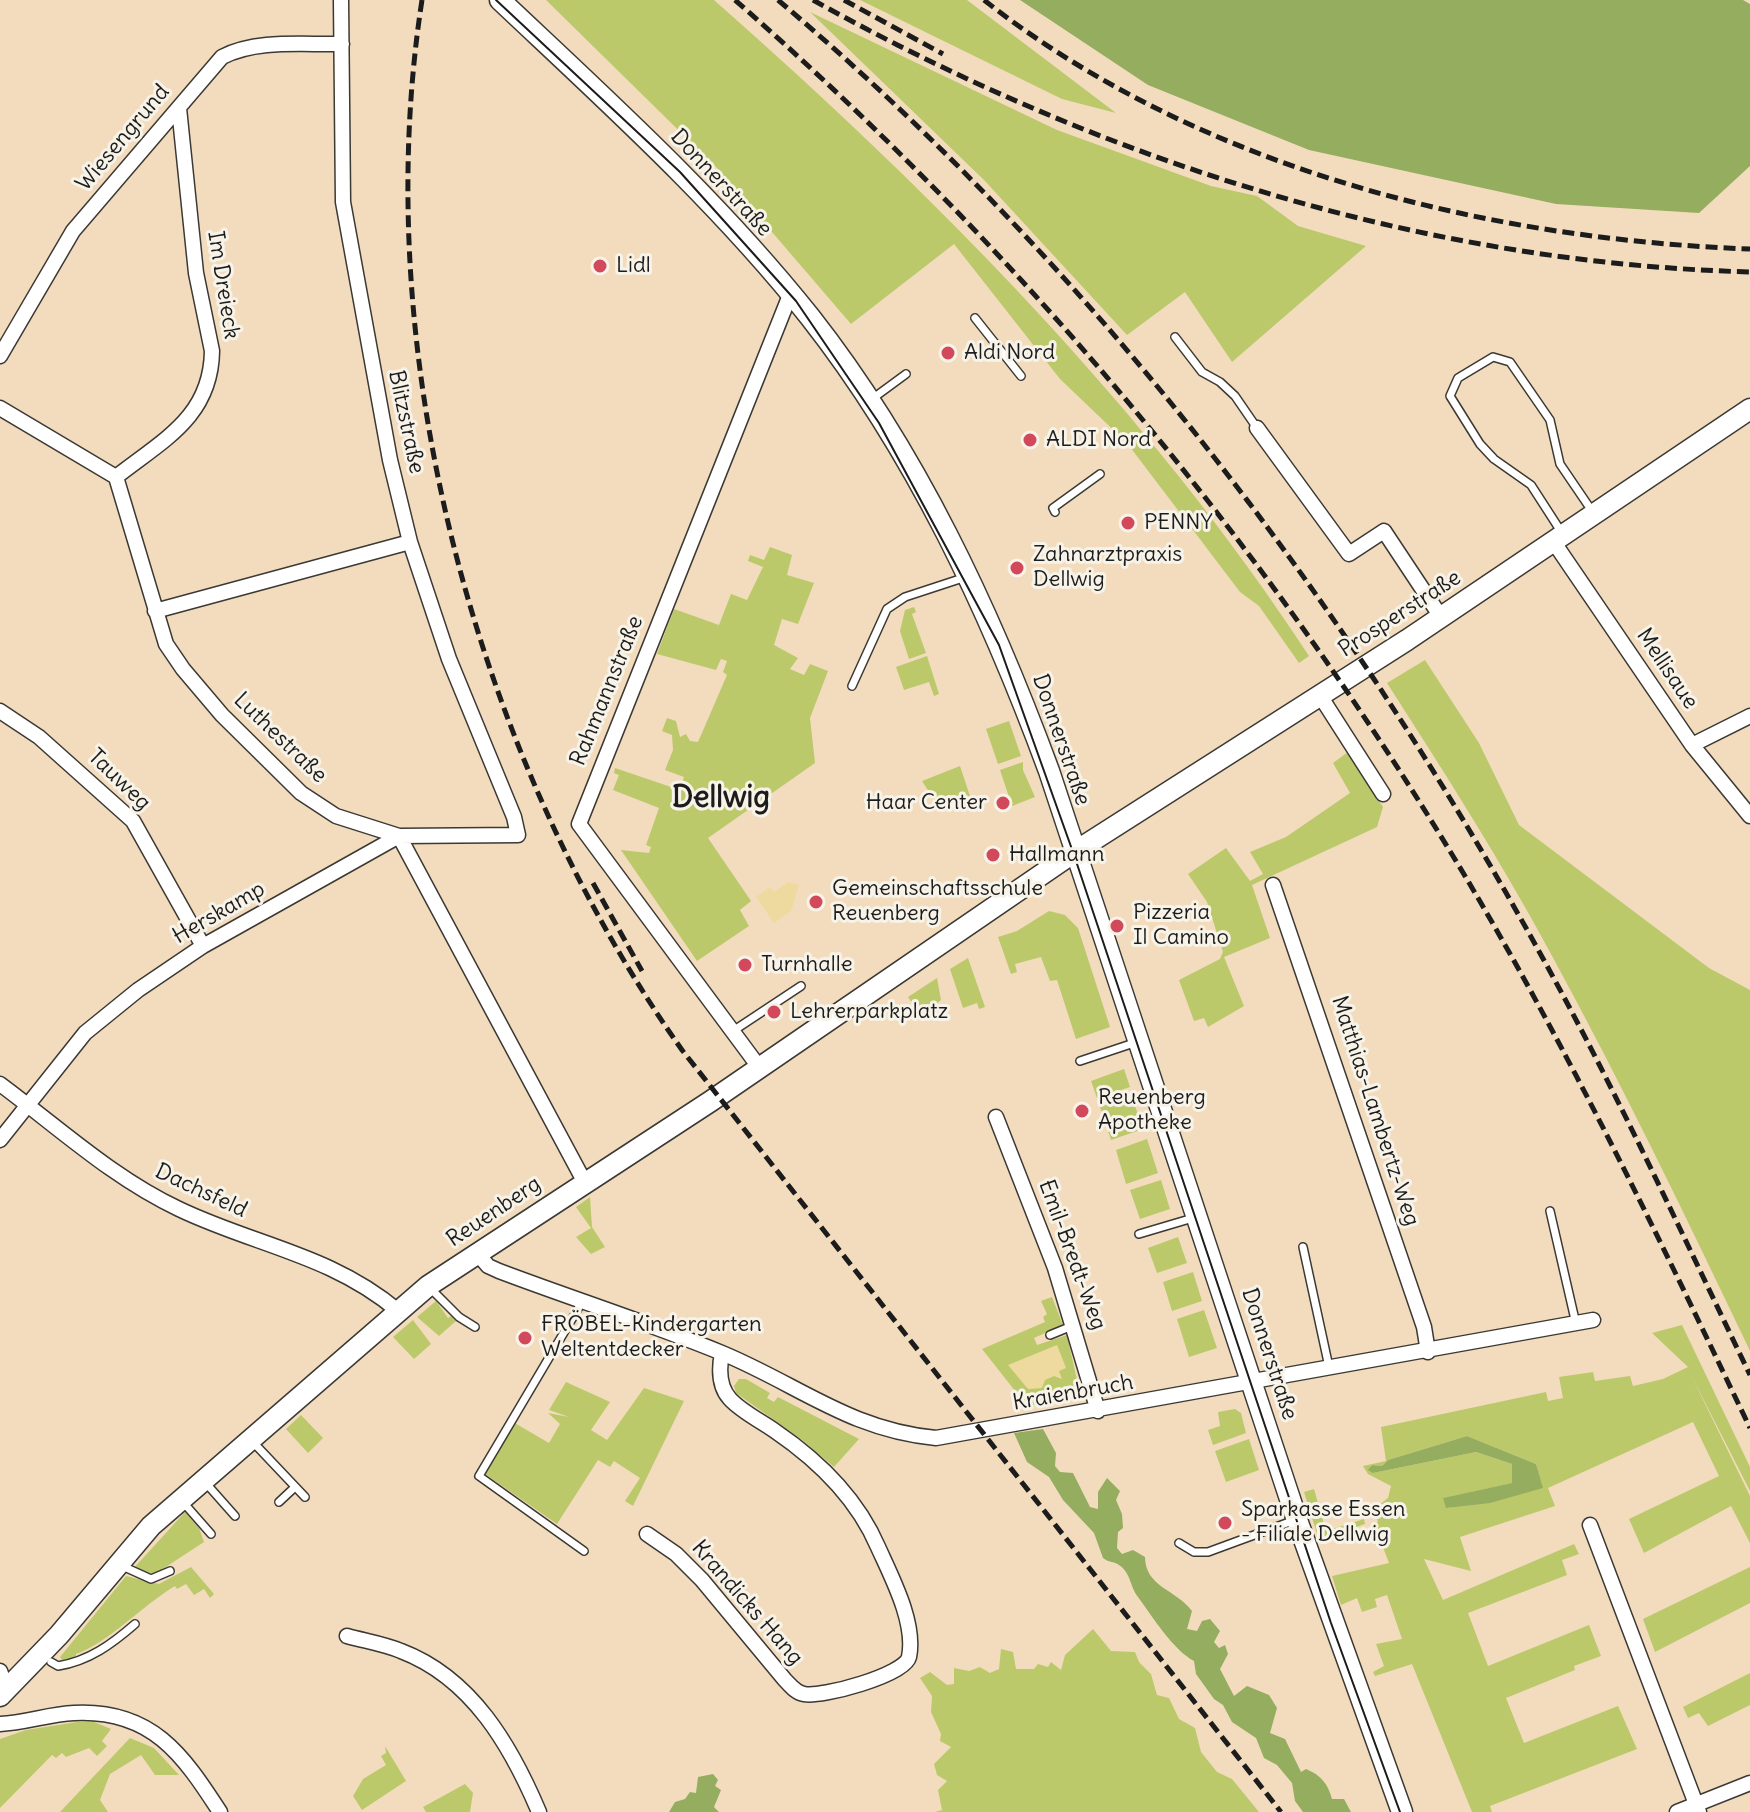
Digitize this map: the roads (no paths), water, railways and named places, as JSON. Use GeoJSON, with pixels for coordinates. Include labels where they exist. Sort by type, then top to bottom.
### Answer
{"type":"FeatureCollection","features":[{"type":"Feature","properties":{"kind":"main road","name":"Donnerstraße"},"geometry":{"type":"LineString","coordinates":[[500,0],[624,116],[742,238],[823,334],[906,460],[968,576],[1018,686],[1199,1216],[1297,1520],[1402,1812]]}},
{"type":"Feature","properties":{"kind":"main road","name":"Prosperstraße"},"geometry":{"type":"LineString","coordinates":[[1073,853],[1441,617],[1750,409]]}},
{"type":"Feature","properties":{"kind":"main road","name":"Reuenberg"},"geometry":{"type":"LineString","coordinates":[[2,1686],[180,1499],[428,1286],[759,1067],[1073,853]]}},
{"type":"Feature","properties":{"kind":"street","name":"Blitzstraße"},"geometry":{"type":"LineString","coordinates":[[341,0],[340,158],[343,202],[387,446],[410,542],[449,659],[514,817],[518,835]]}},
{"type":"Feature","properties":{"kind":"street","name":"Wiesengrund"},"geometry":{"type":"LineString","coordinates":[[0,356],[73,231],[222,57],[239,48],[342,44]]}},
{"type":"Feature","properties":{"kind":"street","name":"Im Dreieck"},"geometry":{"type":"LineString","coordinates":[[116,477],[179,427],[208,390],[212,370],[212,351],[189,216],[179,108]]}},
{"type":"Feature","properties":{"kind":"street","name":"Rahmannstraße"},"geometry":{"type":"LineString","coordinates":[[759,1067],[579,824],[790,295]]}},
{"type":"Feature","properties":{"kind":"street"},"geometry":{"type":"LineString","coordinates":[[0,408],[116,477]]}},
{"type":"Feature","properties":{"kind":"street"},"geometry":{"type":"LineString","coordinates":[[1257,428],[1349,554],[1384,531],[1441,617]]}},
{"type":"Feature","properties":{"kind":"street","name":"Luthestraße"},"geometry":{"type":"LineString","coordinates":[[116,477],[166,644],[183,669],[222,715],[301,793],[336,816],[399,836]]}},
{"type":"Feature","properties":{"kind":"street","name":"Mellisaue"},"geometry":{"type":"LineString","coordinates":[[1558,538],[1692,745],[1750,816]]}},
{"type":"Feature","properties":{"kind":"street"},"geometry":{"type":"LineString","coordinates":[[155,611],[410,542]]}},
{"type":"Feature","properties":{"kind":"street"},"geometry":{"type":"LineString","coordinates":[[1319,694],[1383,794]]}},
{"type":"Feature","properties":{"kind":"street","name":"Tauweg"},"geometry":{"type":"LineString","coordinates":[[0,711],[39,737],[133,821],[203,946]]}},
{"type":"Feature","properties":{"kind":"street"},"geometry":{"type":"LineString","coordinates":[[1692,745],[1750,716]]}},
{"type":"Feature","properties":{"kind":"street","name":"Herskamp"},"geometry":{"type":"LineString","coordinates":[[0,1140],[96,1023],[203,946],[399,836],[518,835]]}},
{"type":"Feature","properties":{"kind":"street"},"geometry":{"type":"LineString","coordinates":[[399,836],[584,1181]]}},
{"type":"Feature","properties":{"kind":"street","name":"Matthias-Lambertz-Weg"},"geometry":{"type":"LineString","coordinates":[[1273,885],[1424,1327],[1428,1352]]}},
{"type":"Feature","properties":{"kind":"street","name":"Dachsfeld"},"geometry":{"type":"LineString","coordinates":[[0,1084],[121,1176],[178,1209],[342,1271],[398,1311]]}},
{"type":"Feature","properties":{"kind":"street","name":"Emil-Bredt-Weg"},"geometry":{"type":"LineString","coordinates":[[996,1117],[1074,1325],[1098,1411]]}},
{"type":"Feature","properties":{"kind":"street","name":"Kraienbruch"},"geometry":{"type":"LineString","coordinates":[[477,1253],[488,1266],[499,1271],[722,1353],[837,1413],[896,1433],[955,1437],[1593,1320]]}},
{"type":"Feature","properties":{"kind":"street","name":"Krandicks Hang"},"geometry":{"type":"LineString","coordinates":[[647,1534],[688,1565],[801,1694],[815,1694],[870,1681],[902,1669],[907,1663],[908,1629],[877,1544],[863,1519],[839,1485],[816,1461],[729,1398],[721,1377],[722,1353]]}},
{"type":"Feature","properties":{"kind":"street"},"geometry":{"type":"LineString","coordinates":[[1590,1525],[1698,1808]]}},
{"type":"Feature","properties":{"kind":"street"},"geometry":{"type":"LineString","coordinates":[[347,1636],[416,1658],[467,1695],[508,1748],[539,1812]]}},
{"type":"Feature","properties":{"kind":"street"},"geometry":{"type":"LineString","coordinates":[[0,1724],[86,1712],[133,1724],[165,1740],[178,1751],[220,1812]]}},
{"type":"Feature","properties":{"kind":"street"},"geometry":{"type":"LineString","coordinates":[[1677,1812],[1698,1808],[1750,1783]]}},
{"type":"Feature","properties":{"kind":"lane"},"geometry":{"type":"LineString","coordinates":[[975,318],[1021,376]]}},
{"type":"Feature","properties":{"kind":"lane"},"geometry":{"type":"LineString","coordinates":[[1175,337],[1202,372],[1220,382],[1235,396],[1257,428]]}},
{"type":"Feature","properties":{"kind":"lane"},"geometry":{"type":"LineString","coordinates":[[1558,538],[1531,485],[1494,459],[1480,444],[1450,396],[1458,378],[1493,357],[1510,362],[1550,420],[1560,464],[1594,514]]}},
{"type":"Feature","properties":{"kind":"lane"},"geometry":{"type":"LineString","coordinates":[[869,401],[906,374]]}},
{"type":"Feature","properties":{"kind":"lane"},"geometry":{"type":"LineString","coordinates":[[1055,512],[1053,508],[1100,474]]}},
{"type":"Feature","properties":{"kind":"lane"},"geometry":{"type":"LineString","coordinates":[[852,686],[887,609],[905,597],[968,576]]}},
{"type":"Feature","properties":{"kind":"lane"},"geometry":{"type":"LineString","coordinates":[[733,1031],[801,986]]}},
{"type":"Feature","properties":{"kind":"lane"},"geometry":{"type":"LineString","coordinates":[[1080,1061],[1139,1041]]}},
{"type":"Feature","properties":{"kind":"lane"},"geometry":{"type":"LineString","coordinates":[[1550,1211],[1576,1324]]}},
{"type":"Feature","properties":{"kind":"lane"},"geometry":{"type":"LineString","coordinates":[[1139,1234],[1199,1216]]}},
{"type":"Feature","properties":{"kind":"lane"},"geometry":{"type":"LineString","coordinates":[[1303,1247],[1330,1369]]}},
{"type":"Feature","properties":{"kind":"lane"},"geometry":{"type":"LineString","coordinates":[[428,1286],[459,1317],[475,1327]]}},
{"type":"Feature","properties":{"kind":"lane"},"geometry":{"type":"LineString","coordinates":[[582,1302],[479,1476],[584,1551]]}},
{"type":"Feature","properties":{"kind":"lane"},"geometry":{"type":"LineString","coordinates":[[1050,1335],[1074,1325]]}},
{"type":"Feature","properties":{"kind":"lane"},"geometry":{"type":"LineString","coordinates":[[250,1439],[305,1497]]}},
{"type":"Feature","properties":{"kind":"lane"},"geometry":{"type":"LineString","coordinates":[[203,1480],[235,1516]]}},
{"type":"Feature","properties":{"kind":"lane"},"geometry":{"type":"LineString","coordinates":[[279,1502],[295,1487]]}},
{"type":"Feature","properties":{"kind":"lane"},"geometry":{"type":"LineString","coordinates":[[180,1499],[211,1534]]}},
{"type":"Feature","properties":{"kind":"lane"},"geometry":{"type":"LineString","coordinates":[[1179,1543],[1194,1552],[1208,1552],[1297,1520]]}},
{"type":"Feature","properties":{"kind":"lane"},"geometry":{"type":"LineString","coordinates":[[118,1564],[151,1579],[170,1571]]}},
{"type":"Feature","properties":{"kind":"lane"},"geometry":{"type":"LineString","coordinates":[[51,1662],[58,1666],[87,1658],[112,1644],[135,1624]]}},
{"type":"Feature","properties":{"kind":"tram line"},"geometry":{"type":"LineString","coordinates":[[496,0],[680,172],[796,301],[879,423],[999,645],[1074,855],[1331,1623],[1400,1812]]}},
{"type":"Feature","properties":{"kind":"railway"},"geometry":{"type":"LineString","coordinates":[[422,0],[409,135],[411,273],[426,411],[454,549],[495,684],[547,813],[610,936],[682,1050],[1281,1812]]}},
{"type":"Feature","properties":{"kind":"railway"},"geometry":{"type":"LineString","coordinates":[[735,0],[840,96],[942,196],[1040,301],[1224,521],[1309,637],[1389,755],[1465,876],[1542,1011],[1614,1149],[1750,1428]]}},
{"type":"Feature","properties":{"kind":"railway"},"geometry":{"type":"LineString","coordinates":[[778,0],[892,102],[1001,210],[1104,324],[1203,443],[1295,566],[1383,693],[1465,823],[1541,955],[1623,1111],[1750,1375]]}},
{"type":"Feature","properties":{"kind":"railway"},"geometry":{"type":"LineString","coordinates":[[813,0],[922,57],[1034,109],[1149,154],[1265,193],[1384,224],[1505,248],[1627,264],[1750,272]]}},
{"type":"Feature","properties":{"kind":"railway"},"geometry":{"type":"LineString","coordinates":[[844,0],[943,54]]}},
{"type":"Feature","properties":{"kind":"railway"},"geometry":{"type":"LineString","coordinates":[[984,0],[1067,59],[1156,108],[1250,150],[1347,184],[1446,210],[1547,230],[1649,242],[1750,249]]}},
{"type":"Feature","properties":{"kind":"railway"},"geometry":{"type":"LineString","coordinates":[[593,883],[642,971]]}},
{"type":"Feature","properties":{"kind":"place","name":"Lidl"},"geometry":{"type":"Point","coordinates":[600,266]}},
{"type":"Feature","properties":{"kind":"place","name":"Aldi Nord"},"geometry":{"type":"Point","coordinates":[948,353]}},
{"type":"Feature","properties":{"kind":"place","name":"ALDI Nord"},"geometry":{"type":"Point","coordinates":[1030,440]}},
{"type":"Feature","properties":{"kind":"place","name":"PENNY"},"geometry":{"type":"Point","coordinates":[1128,523]}},
{"type":"Feature","properties":{"kind":"place","name":"Zahnarztpraxis Dellwig"},"geometry":{"type":"Point","coordinates":[1017,568]}},
{"type":"Feature","properties":{"kind":"place","name":"Haar Center"},"geometry":{"type":"Point","coordinates":[1003,803]}},
{"type":"Feature","properties":{"kind":"place","name":"Hallmann"},"geometry":{"type":"Point","coordinates":[993,855]}},
{"type":"Feature","properties":{"kind":"place","name":"Gemeinschaftsschule Reuenberg"},"geometry":{"type":"Point","coordinates":[816,902]}},
{"type":"Feature","properties":{"kind":"place","name":"Pizzeria Il Camino"},"geometry":{"type":"Point","coordinates":[1117,926]}},
{"type":"Feature","properties":{"kind":"place","name":"Turnhalle"},"geometry":{"type":"Point","coordinates":[745,965]}},
{"type":"Feature","properties":{"kind":"place","name":"Lehrerparkplatz"},"geometry":{"type":"Point","coordinates":[774,1012]}},
{"type":"Feature","properties":{"kind":"place","name":"Reuenberg Apotheke"},"geometry":{"type":"Point","coordinates":[1082,1111]}},
{"type":"Feature","properties":{"kind":"place","name":"FRÖBEL-Kindergarten Weltentdecker"},"geometry":{"type":"Point","coordinates":[525,1338]}},
{"type":"Feature","properties":{"kind":"place","name":"Sparkasse Essen - Filiale Dellwig"},"geometry":{"type":"Point","coordinates":[1225,1523]}},
{"type":"Feature","properties":{"kind":"district","name":"Dellwig"},"geometry":{"type":"Point","coordinates":[721,798]}}]}
